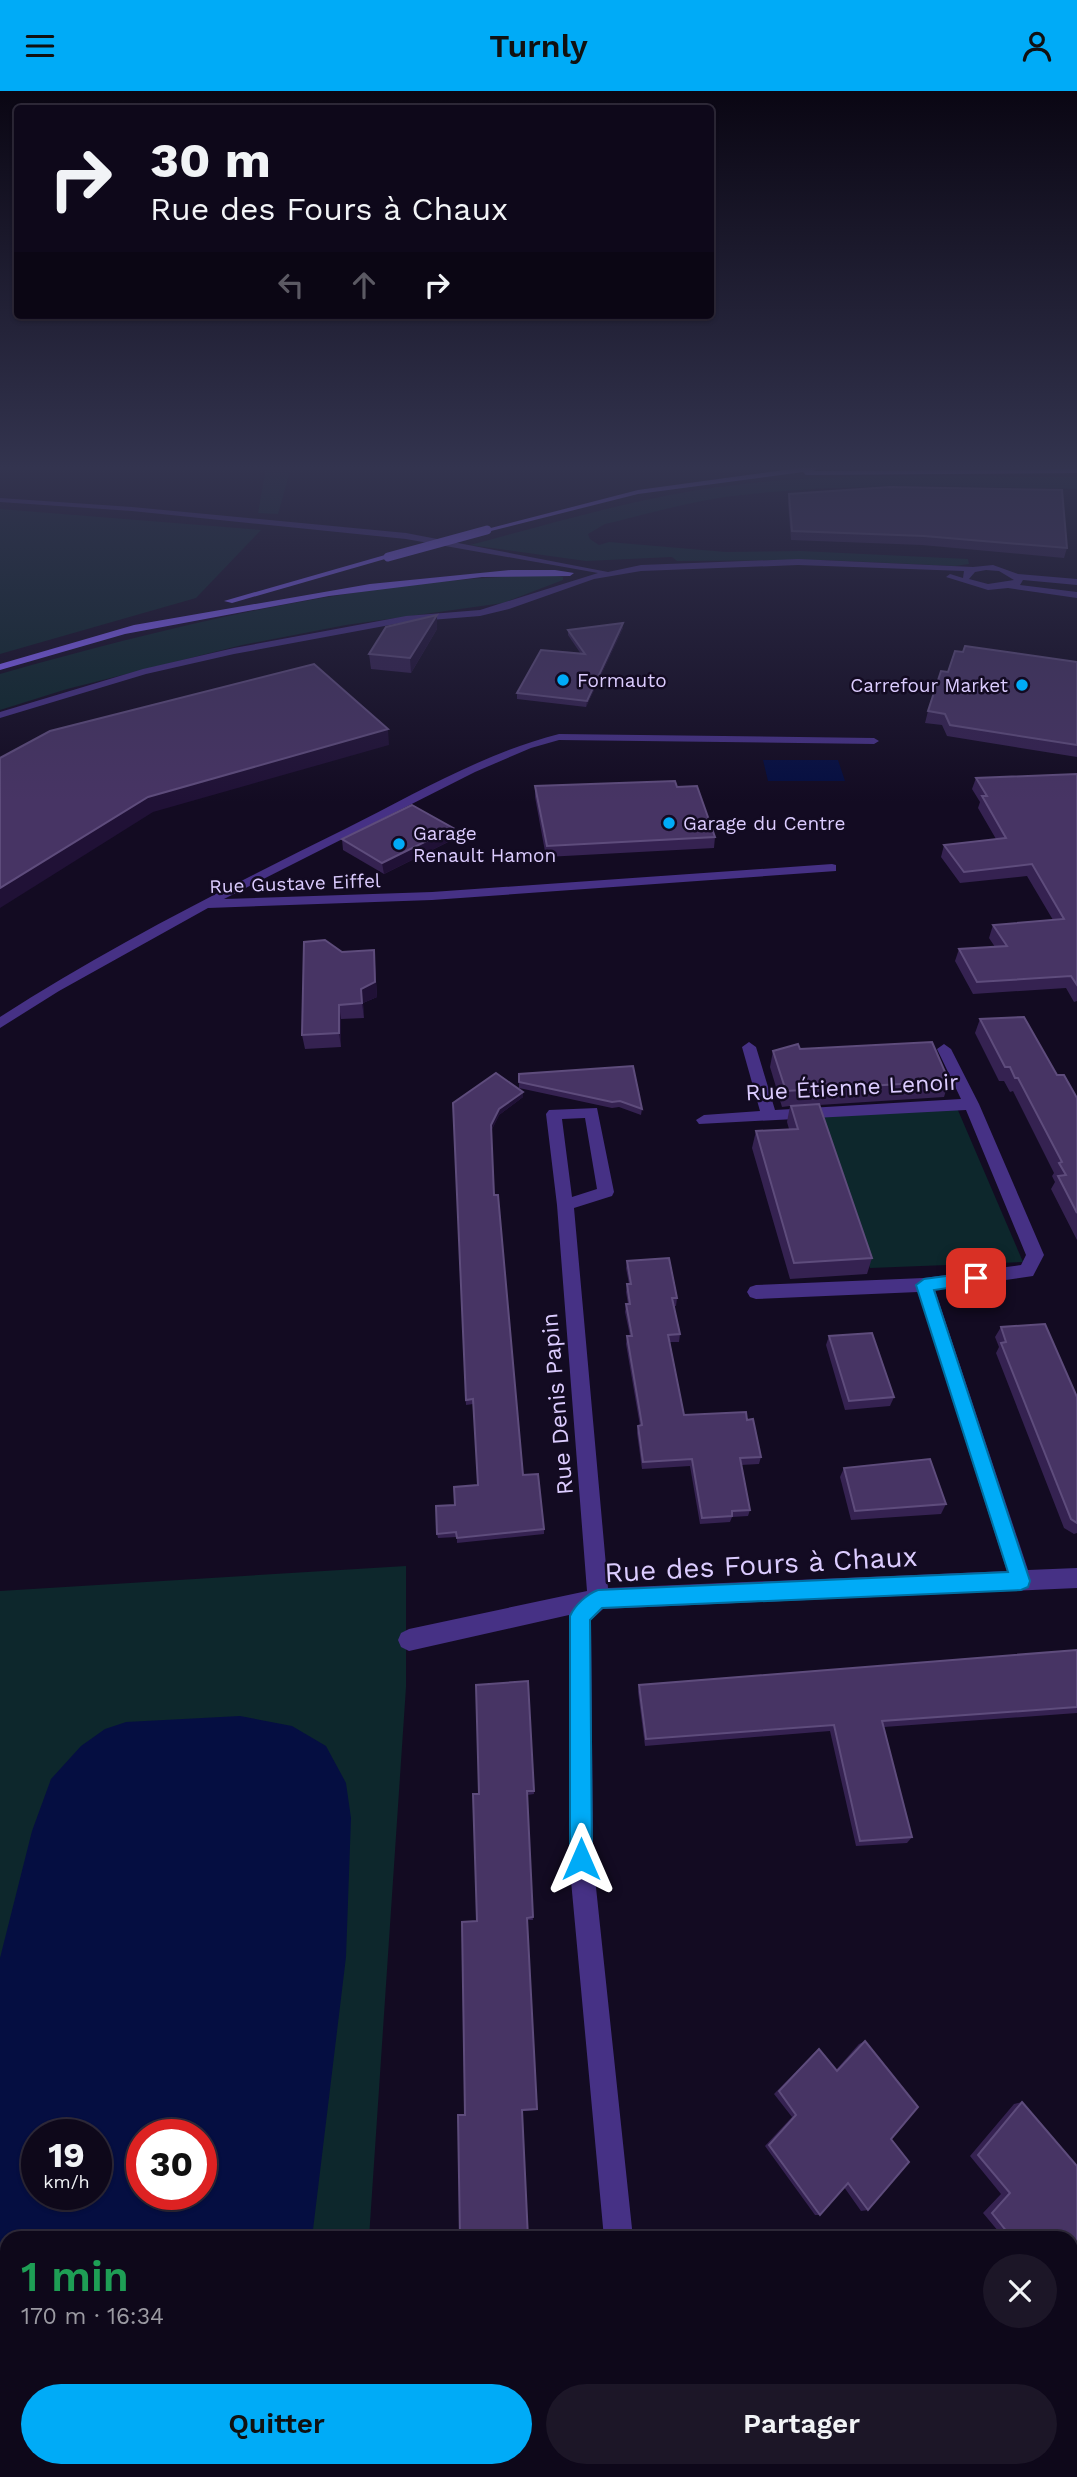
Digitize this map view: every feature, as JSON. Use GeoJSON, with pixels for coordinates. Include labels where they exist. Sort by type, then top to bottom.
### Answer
{"type":"FeatureCollection","features":[{"type":"Feature","properties":{"kind":"main road"},"geometry":{"type":"LineString","coordinates":[[0,667],[309,579]]}},
{"type":"Feature","properties":{"kind":"main road"},"geometry":{"type":"LineString","coordinates":[[125,631],[317,594],[423,579]]}},
{"type":"Feature","properties":{"kind":"street"},"geometry":{"type":"LineString","coordinates":[[0,715],[55,697],[233,651],[379,624],[480,613],[506,607],[585,579]]}},
{"type":"Feature","properties":{"kind":"street"},"geometry":{"type":"LineString","coordinates":[[964,579],[988,587],[1010,586],[1077,595]]}},
{"type":"Feature","properties":{"kind":"street"},"geometry":{"type":"LineString","coordinates":[[1010,586],[1018,579]]}},
{"type":"Feature","properties":{"kind":"street"},"geometry":{"type":"LineString","coordinates":[[1046,579],[1077,582]]}},
{"type":"Feature","properties":{"kind":"street"},"geometry":{"type":"LineString","coordinates":[[205,904],[471,769],[527,746],[559,737],[874,741]]}},
{"type":"Feature","properties":{"kind":"street","name":"Rue Gustave Eiffel"},"geometry":{"type":"LineString","coordinates":[[0,1023],[54,988],[205,904],[442,896],[832,868]]}},
{"type":"Feature","properties":{"kind":"street"},"geometry":{"type":"LineString","coordinates":[[749,1047],[769,1115]]}},
{"type":"Feature","properties":{"kind":"street"},"geometry":{"type":"LineString","coordinates":[[944,1049],[971,1104]]}},
{"type":"Feature","properties":{"kind":"street","name":"Rue Étienne Lenoir"},"geometry":{"type":"LineString","coordinates":[[704,1120],[971,1104],[1035,1255],[1027,1271],[924,1285],[756,1292]]}},
{"type":"Feature","properties":{"kind":"street","name":"Rue Denis Papin"},"geometry":{"type":"LineString","coordinates":[[565,1205],[606,1192],[592,1112],[554,1114],[565,1205],[598,1599]]}},
{"type":"Feature","properties":{"kind":"street"},"geometry":{"type":"LineString","coordinates":[[924,1285],[1021,1581]]}},
{"type":"Feature","properties":{"kind":"street","name":"Rue des Fours à Chaux"},"geometry":{"type":"LineString","coordinates":[[409,1640],[598,1599],[1077,1578]]}},
{"type":"Feature","properties":{"kind":"street"},"geometry":{"type":"LineString","coordinates":[[598,1599],[580,1616],[581,1859],[617,2231]]}},
{"type":"Feature","properties":{"kind":"green space"},"geometry":{"type":"Polygon","coordinates":[[[0,579],[214,579],[196,598],[0,654],[0,579]]]}},
{"type":"Feature","properties":{"kind":"green space"},"geometry":{"type":"Polygon","coordinates":[[[466,579],[563,579],[503,603],[346,625],[242,645],[67,689],[0,710],[0,674],[135,638],[272,607],[410,585],[466,579]]]}},
{"type":"Feature","properties":{"kind":"green space"},"geometry":{"type":"Polygon","coordinates":[[[957,1108],[1023,1262],[870,1268],[823,1114],[957,1108]]]}},
{"type":"Feature","properties":{"kind":"green space"},"geometry":{"type":"Polygon","coordinates":[[[406,1566],[406,1687],[369,2231],[0,2231],[0,1591],[406,1566]]]}},
{"type":"Feature","properties":{"kind":"shaded area"},"geometry":{"type":"Polygon","coordinates":[[[763,760],[838,760],[845,781],[768,781],[763,760]]]}},
{"type":"Feature","properties":{"kind":"shaded area"},"geometry":{"type":"Polygon","coordinates":[[[240,1716],[292,1726],[326,1746],[346,1783],[351,1818],[346,1957],[313,2231],[0,2231],[0,1958],[32,1831],[51,1779],[81,1746],[105,1729],[126,1722],[240,1716]]]}},
{"type":"Feature","properties":{"kind":"building"},"geometry":{"type":"Polygon","coordinates":[[[437,615],[410,658],[369,654],[386,627],[437,615]]]}},
{"type":"Feature","properties":{"kind":"building","name":"Formauto"},"geometry":{"type":"Polygon","coordinates":[[[623,623],[587,701],[517,693],[541,650],[585,654],[568,630],[623,623]]]}},
{"type":"Feature","properties":{"kind":"building"},"geometry":{"type":"Polygon","coordinates":[[[965,646],[1077,662],[1077,745],[950,725],[945,714],[928,711],[941,671],[948,672],[955,651],[963,652],[965,646]]]}},
{"type":"Feature","properties":{"kind":"building"},"geometry":{"type":"Polygon","coordinates":[[[314,664],[388,729],[148,797],[0,888],[0,758],[50,731],[314,664]]]}},
{"type":"Feature","properties":{"kind":"building"},"geometry":{"type":"Polygon","coordinates":[[[1077,774],[1077,985],[1071,976],[977,982],[959,949],[1007,946],[993,925],[1064,919],[1032,864],[964,872],[944,845],[1006,838],[982,796],[987,796],[976,778],[1077,774]]]}},
{"type":"Feature","properties":{"kind":"building"},"geometry":{"type":"Polygon","coordinates":[[[675,781],[677,787],[697,786],[715,837],[547,846],[535,786],[675,781]]]}},
{"type":"Feature","properties":{"kind":"building"},"geometry":{"type":"Polygon","coordinates":[[[412,805],[453,828],[382,863],[342,839],[412,805]]]}},
{"type":"Feature","properties":{"kind":"building"},"geometry":{"type":"Polygon","coordinates":[[[325,940],[342,952],[374,950],[375,982],[361,989],[362,1003],[339,1005],[339,1033],[302,1035],[304,942],[325,940]]]}},
{"type":"Feature","properties":{"kind":"building"},"geometry":{"type":"Polygon","coordinates":[[[1024,1017],[1057,1075],[1064,1075],[1077,1098],[1077,1213],[1058,1176],[1066,1175],[1059,1163],[1062,1162],[1018,1078],[1015,1078],[1010,1067],[1005,1067],[980,1019],[1024,1017]]]}},
{"type":"Feature","properties":{"kind":"building"},"geometry":{"type":"Polygon","coordinates":[[[932,1042],[949,1081],[786,1091],[773,1051],[798,1044],[800,1049],[932,1042]]]}},
{"type":"Feature","properties":{"kind":"building"},"geometry":{"type":"Polygon","coordinates":[[[633,1066],[642,1109],[620,1101],[612,1102],[519,1082],[519,1074],[633,1066]]]}},
{"type":"Feature","properties":{"kind":"building"},"geometry":{"type":"Polygon","coordinates":[[[496,1073],[523,1092],[499,1109],[491,1125],[494,1195],[498,1195],[523,1475],[538,1474],[544,1529],[457,1538],[456,1532],[437,1534],[436,1506],[455,1505],[454,1487],[478,1485],[473,1399],[466,1400],[453,1103],[496,1073]]]}},
{"type":"Feature","properties":{"kind":"building"},"geometry":{"type":"Polygon","coordinates":[[[819,1104],[872,1258],[794,1263],[756,1131],[798,1129],[791,1106],[819,1104]]]}},
{"type":"Feature","properties":{"kind":"building"},"geometry":{"type":"Polygon","coordinates":[[[669,1258],[677,1298],[672,1298],[680,1334],[668,1335],[684,1415],[746,1412],[747,1420],[753,1419],[761,1457],[740,1458],[750,1510],[732,1511],[732,1516],[702,1518],[692,1459],[643,1462],[638,1426],[642,1425],[627,1336],[632,1336],[626,1304],[630,1304],[627,1284],[631,1284],[627,1261],[669,1258]]]}},
{"type":"Feature","properties":{"kind":"building"},"geometry":{"type":"Polygon","coordinates":[[[1045,1324],[1077,1397],[1077,1523],[1071,1519],[1001,1343],[1006,1342],[1001,1327],[1045,1324]]]}},
{"type":"Feature","properties":{"kind":"building"},"geometry":{"type":"Polygon","coordinates":[[[872,1333],[894,1397],[849,1401],[829,1336],[872,1333]]]}},
{"type":"Feature","properties":{"kind":"building"},"geometry":{"type":"Polygon","coordinates":[[[930,1459],[946,1504],[855,1511],[844,1468],[930,1459]]]}},
{"type":"Feature","properties":{"kind":"building"},"geometry":{"type":"Polygon","coordinates":[[[1077,1650],[1077,1707],[882,1721],[912,1837],[860,1841],[834,1725],[646,1739],[639,1685],[1077,1650]]]}},
{"type":"Feature","properties":{"kind":"building"},"geometry":{"type":"Polygon","coordinates":[[[528,1681],[534,1791],[527,1791],[533,1917],[527,1918],[537,2109],[522,2110],[528,2231],[460,2231],[458,2115],[465,2115],[462,1922],[477,1921],[473,1794],[479,1794],[476,1685],[528,1681]]]}},
{"type":"Feature","properties":{"kind":"building"},"geometry":{"type":"Polygon","coordinates":[[[865,2041],[918,2107],[891,2139],[909,2162],[868,2210],[848,2183],[820,2215],[769,2145],[796,2115],[779,2091],[819,2049],[837,2071],[865,2041]]]}},
{"type":"Feature","properties":{"kind":"building"},"geometry":{"type":"Polygon","coordinates":[[[1022,2102],[1077,2166],[1077,2231],[1006,2231],[992,2213],[1010,2193],[978,2155],[1022,2102]]]}},
{"type":"Feature","properties":{"kind":"place","name":"Formauto"},"geometry":{"type":"Point","coordinates":[563,680]}},
{"type":"Feature","properties":{"kind":"place","name":"Carrefour Market"},"geometry":{"type":"Point","coordinates":[1022,685]}},
{"type":"Feature","properties":{"kind":"place","name":"Garage du Centre"},"geometry":{"type":"Point","coordinates":[669,823]}},
{"type":"Feature","properties":{"kind":"place","name":"Garage Renault Hamon"},"geometry":{"type":"Point","coordinates":[399,844]}},
{"type":"Feature","properties":{"kind":"route"},"geometry":{"type":"LineString","coordinates":[[581,1859],[580,1616],[598,1599],[1021,1581],[924,1285],[976,1278]]}}]}
